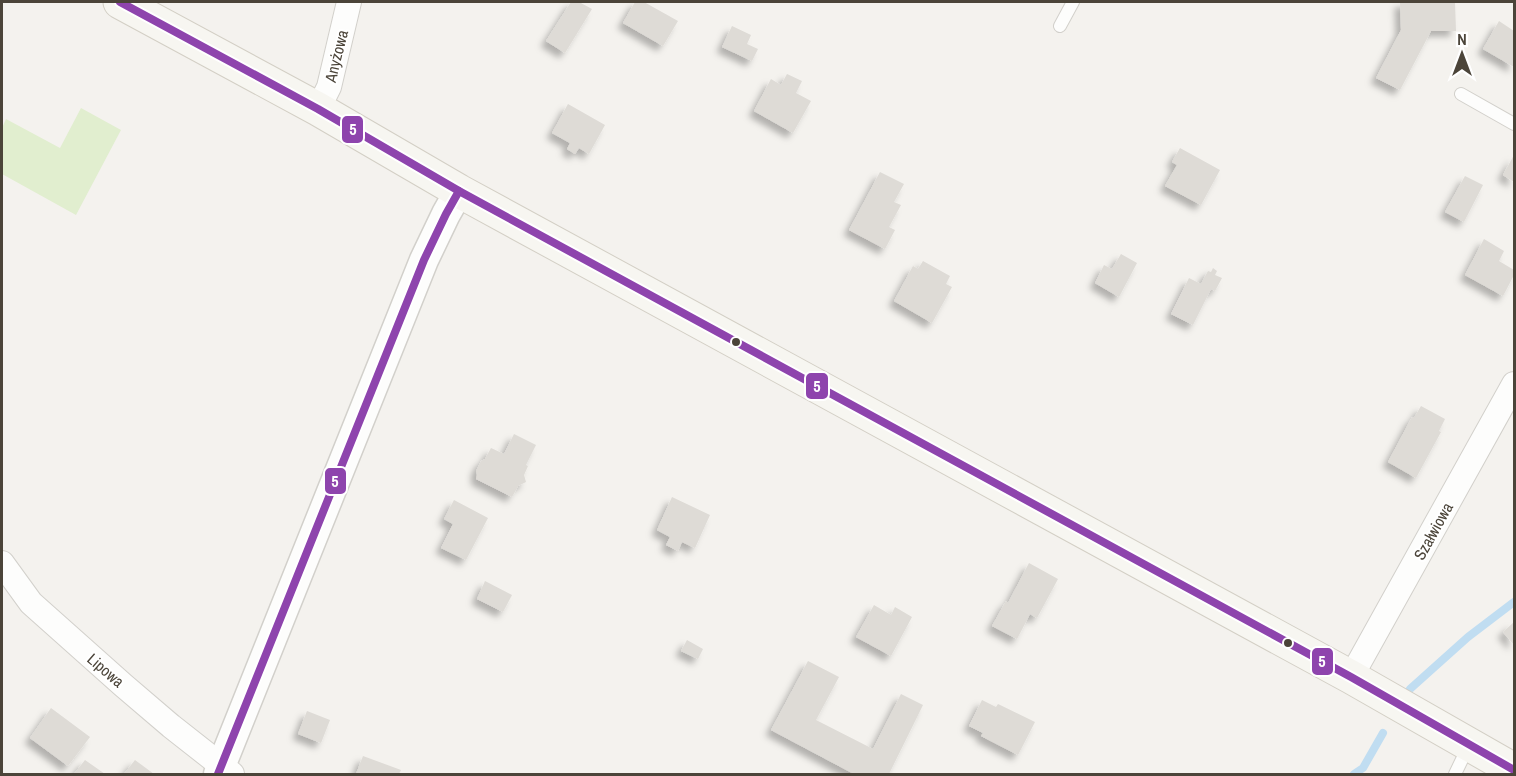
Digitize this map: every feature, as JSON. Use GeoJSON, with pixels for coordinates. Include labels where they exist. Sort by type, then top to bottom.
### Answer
{"type":"FeatureCollection","features":[{"type":"Feature","properties":{"kind":"main road"},"geometry":{"type":"LineString","coordinates":[[120,2],[318,109],[459,192],[1351,677],[1515,770]]}},
{"type":"Feature","properties":{"kind":"street","name":"Anyżowa"},"geometry":{"type":"LineString","coordinates":[[318,109],[329,87],[349,2]]}},
{"type":"Feature","properties":{"kind":"street"},"geometry":{"type":"LineString","coordinates":[[224,772],[424,260],[459,192]]}},
{"type":"Feature","properties":{"kind":"street","name":"Szałwiowa"},"geometry":{"type":"LineString","coordinates":[[1351,677],[1515,384]]}},
{"type":"Feature","properties":{"kind":"street","name":"Lipowa"},"geometry":{"type":"LineString","coordinates":[[2,563],[31,603],[224,772]]}},
{"type":"Feature","properties":{"kind":"lane"},"geometry":{"type":"LineString","coordinates":[[1060,26],[1072,2]]}},
{"type":"Feature","properties":{"kind":"lane"},"geometry":{"type":"LineString","coordinates":[[1461,94],[1515,124]]}},
{"type":"Feature","properties":{"kind":"lane"},"geometry":{"type":"LineString","coordinates":[[1455,774],[1470,744]]}},
{"type":"Feature","properties":{"kind":"green space"},"geometry":{"type":"Polygon","coordinates":[[[81,108],[121,130],[76,215],[2,174],[2,128],[6,119],[60,148],[81,108]]]}},
{"type":"Feature","properties":{"kind":"building"},"geometry":{"type":"Polygon","coordinates":[[[571,2],[579,2],[592,9],[565,53],[546,41],[571,2]]]}},
{"type":"Feature","properties":{"kind":"building"},"geometry":{"type":"Polygon","coordinates":[[[635,2],[644,2],[678,21],[663,46],[623,23],[635,2]]]}},
{"type":"Feature","properties":{"kind":"building"},"geometry":{"type":"Polygon","coordinates":[[[1400,2],[1455,2],[1456,31],[1431,31],[1400,90],[1376,78],[1401,30],[1400,2]]]}},
{"type":"Feature","properties":{"kind":"building"},"geometry":{"type":"Polygon","coordinates":[[[1499,21],[1514,31],[1514,67],[1483,49],[1499,21]]]}},
{"type":"Feature","properties":{"kind":"building"},"geometry":{"type":"Polygon","coordinates":[[[732,26],[751,35],[747,44],[758,49],[752,61],[722,47],[732,26]]]}},
{"type":"Feature","properties":{"kind":"building"},"geometry":{"type":"Polygon","coordinates":[[[787,74],[802,81],[796,93],[811,101],[793,133],[754,111],[771,79],[781,85],[787,74]]]}},
{"type":"Feature","properties":{"kind":"building"},"geometry":{"type":"Polygon","coordinates":[[[568,104],[605,125],[589,154],[579,148],[575,154],[567,149],[570,143],[552,133],[568,104]]]}},
{"type":"Feature","properties":{"kind":"building"},"geometry":{"type":"Polygon","coordinates":[[[1180,148],[1220,170],[1201,205],[1165,186],[1177,165],[1172,162],[1180,148]]]}},
{"type":"Feature","properties":{"kind":"building"},"geometry":{"type":"Polygon","coordinates":[[[1514,155],[1514,182],[1503,175],[1514,155]]]}},
{"type":"Feature","properties":{"kind":"building"},"geometry":{"type":"Polygon","coordinates":[[[880,172],[904,184],[894,202],[901,205],[889,227],[895,230],[885,249],[849,230],[880,172]]]}},
{"type":"Feature","properties":{"kind":"building"},"geometry":{"type":"Polygon","coordinates":[[[1465,176],[1483,185],[1464,222],[1445,212],[1465,176]]]}},
{"type":"Feature","properties":{"kind":"building"},"geometry":{"type":"Polygon","coordinates":[[[1484,239],[1504,251],[1499,261],[1514,270],[1514,275],[1503,296],[1465,275],[1484,239]]]}},
{"type":"Feature","properties":{"kind":"building"},"geometry":{"type":"Polygon","coordinates":[[[1121,254],[1137,263],[1119,297],[1095,283],[1104,265],[1112,269],[1121,254]]]}},
{"type":"Feature","properties":{"kind":"building"},"geometry":{"type":"Polygon","coordinates":[[[923,261],[950,276],[946,284],[952,287],[932,323],[894,301],[913,266],[918,269],[923,261]]]}},
{"type":"Feature","properties":{"kind":"building"},"geometry":{"type":"Polygon","coordinates":[[[1213,268],[1217,271],[1215,275],[1222,278],[1215,291],[1211,289],[1193,325],[1171,314],[1189,278],[1201,284],[1208,271],[1211,272],[1213,268]]]}},
{"type":"Feature","properties":{"kind":"building"},"geometry":{"type":"Polygon","coordinates":[[[1421,406],[1445,419],[1439,431],[1441,432],[1416,478],[1388,462],[1412,417],[1414,418],[1421,406]]]}},
{"type":"Feature","properties":{"kind":"building"},"geometry":{"type":"Polygon","coordinates":[[[514,434],[536,445],[526,465],[528,466],[524,475],[526,482],[518,486],[512,497],[476,479],[476,471],[491,448],[504,454],[514,434]]]}},
{"type":"Feature","properties":{"kind":"building"},"geometry":{"type":"Polygon","coordinates":[[[672,497],[710,515],[695,548],[682,542],[678,551],[666,545],[670,537],[657,530],[672,497]]]}},
{"type":"Feature","properties":{"kind":"building"},"geometry":{"type":"Polygon","coordinates":[[[454,500],[488,518],[466,560],[441,548],[453,524],[444,519],[454,500]]]}},
{"type":"Feature","properties":{"kind":"building"},"geometry":{"type":"Polygon","coordinates":[[[1029,563],[1058,579],[1037,618],[1030,614],[1017,639],[992,626],[1006,601],[1008,603],[1029,563]]]}},
{"type":"Feature","properties":{"kind":"building"},"geometry":{"type":"Polygon","coordinates":[[[485,581],[512,595],[503,612],[477,599],[485,581]]]}},
{"type":"Feature","properties":{"kind":"building"},"geometry":{"type":"Polygon","coordinates":[[[874,605],[891,615],[895,607],[912,617],[891,656],[856,637],[874,605]]]}},
{"type":"Feature","properties":{"kind":"building"},"geometry":{"type":"Polygon","coordinates":[[[1514,622],[1514,645],[1503,632],[1514,622]]]}},
{"type":"Feature","properties":{"kind":"building"},"geometry":{"type":"Polygon","coordinates":[[[687,640],[703,649],[698,659],[681,651],[687,640]]]}},
{"type":"Feature","properties":{"kind":"building"},"geometry":{"type":"Polygon","coordinates":[[[808,661],[839,677],[816,720],[873,749],[901,694],[923,705],[889,774],[854,774],[771,730],[808,661]]]}},
{"type":"Feature","properties":{"kind":"building"},"geometry":{"type":"Polygon","coordinates":[[[982,700],[996,707],[998,704],[1035,722],[1018,755],[981,736],[983,733],[969,726],[982,700]]]}},
{"type":"Feature","properties":{"kind":"building"},"geometry":{"type":"Polygon","coordinates":[[[51,708],[90,737],[68,766],[30,738],[51,708]]]}},
{"type":"Feature","properties":{"kind":"building"},"geometry":{"type":"Polygon","coordinates":[[[307,711],[330,720],[321,743],[298,734],[307,711]]]}},
{"type":"Feature","properties":{"kind":"building"},"geometry":{"type":"Polygon","coordinates":[[[363,756],[401,770],[399,774],[356,774],[363,756]]]}},
{"type":"Feature","properties":{"kind":"building"},"geometry":{"type":"Polygon","coordinates":[[[85,760],[105,774],[74,774],[85,760]]]}},
{"type":"Feature","properties":{"kind":"building"},"geometry":{"type":"Polygon","coordinates":[[[135,760],[154,774],[124,774],[135,760]]]}},
{"type":"Feature","properties":{"kind":"waterway"},"geometry":{"type":"LineString","coordinates":[[1410,689],[1468,637],[1514,602]]}},
{"type":"Feature","properties":{"kind":"waterway"},"geometry":{"type":"LineString","coordinates":[[1354,774],[1363,768],[1383,733]]}},
{"type":"Feature","properties":{"kind":"transit line","name":"5"},"geometry":{"type":"LineString","coordinates":[[120,2],[318,109],[459,191],[1351,677],[1514,770]]}},
{"type":"Feature","properties":{"kind":"transit line","name":"5"},"geometry":{"type":"LineString","coordinates":[[218,774],[424,260],[459,191]]}}]}
